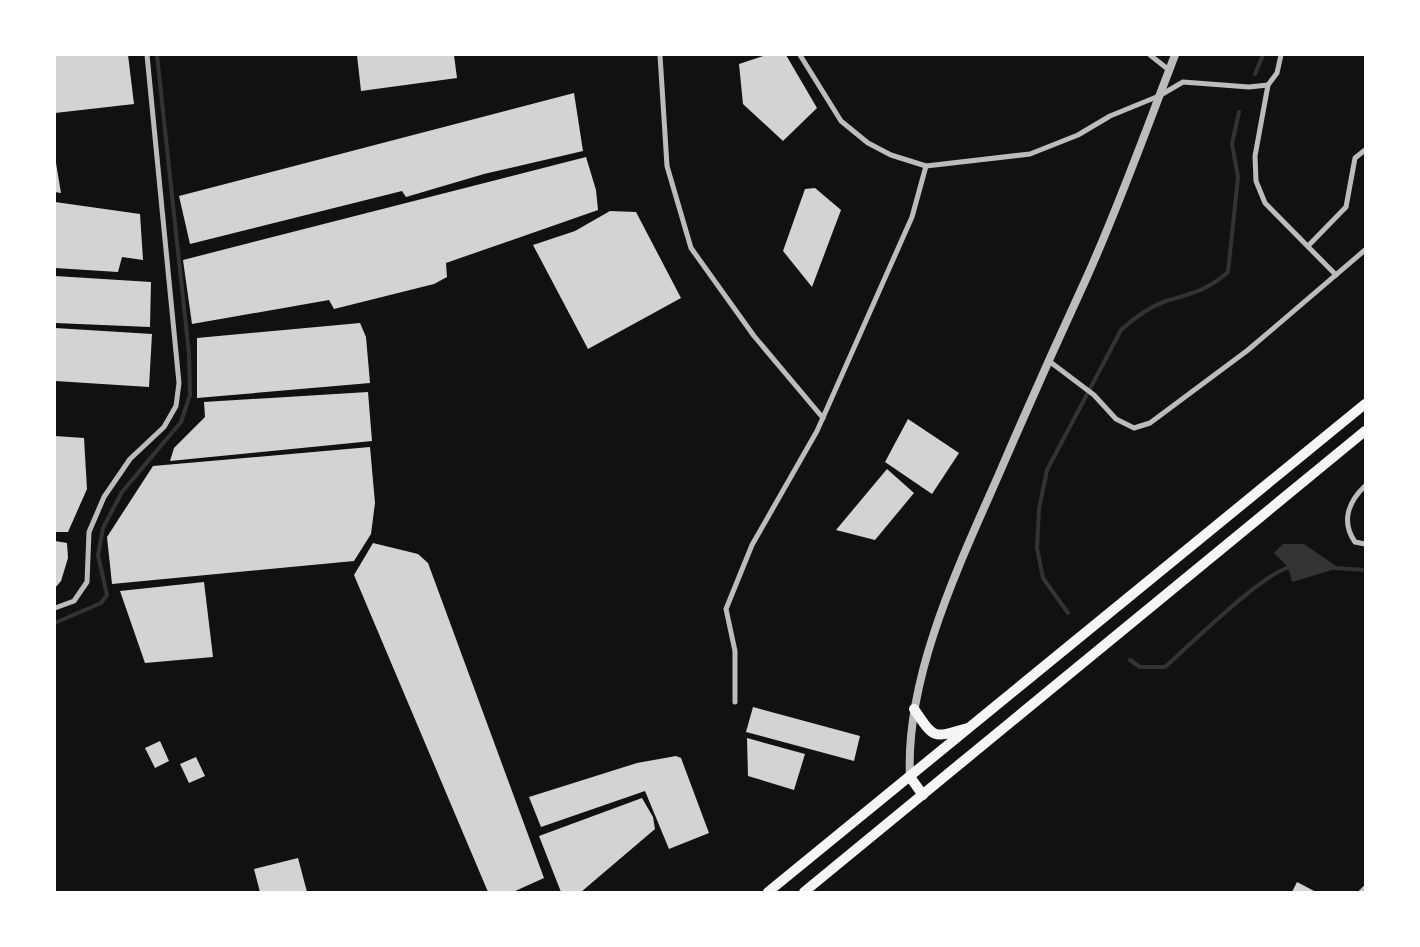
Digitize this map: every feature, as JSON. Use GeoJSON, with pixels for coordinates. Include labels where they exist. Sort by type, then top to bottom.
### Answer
{"type":"FeatureCollection","features":[{"type":"Feature","properties":{"kind":"highway"},"geometry":{"type":"LineString","coordinates":[[768,892],[974,726],[1365,404]]}},
{"type":"Feature","properties":{"kind":"highway"},"geometry":{"type":"LineString","coordinates":[[804,892],[1365,431]]}},
{"type":"Feature","properties":{"kind":"highway"},"geometry":{"type":"LineString","coordinates":[[914,709],[929,732],[934,735],[941,735],[974,726]]}},
{"type":"Feature","properties":{"kind":"highway"},"geometry":{"type":"LineString","coordinates":[[910,777],[923,795]]}},
{"type":"Feature","properties":{"kind":"street"},"geometry":{"type":"LineString","coordinates":[[55,608],[74,601],[87,582],[89,532],[104,497],[130,459],[164,427],[176,406],[179,383],[147,55]]}},
{"type":"Feature","properties":{"kind":"street"},"geometry":{"type":"LineString","coordinates":[[660,55],[667,166],[691,248],[754,336],[823,418]]}},
{"type":"Feature","properties":{"kind":"street"},"geometry":{"type":"LineString","coordinates":[[800,55],[841,120],[868,143],[891,155],[926,166],[1030,154],[1078,135],[1110,116],[1159,96],[1183,82],[1248,88],[1268,85]]}},
{"type":"Feature","properties":{"kind":"street"},"geometry":{"type":"LineString","coordinates":[[1150,55],[1169,70]]}},
{"type":"Feature","properties":{"kind":"street"},"geometry":{"type":"LineString","coordinates":[[910,777],[909,757],[914,709],[921,678],[946,600],[1048,361],[1102,242],[1174,55]]}},
{"type":"Feature","properties":{"kind":"street"},"geometry":{"type":"LineString","coordinates":[[1281,55],[1277,73],[1268,85],[1255,156],[1256,181],[1265,203],[1336,274]]}},
{"type":"Feature","properties":{"kind":"street"},"geometry":{"type":"LineString","coordinates":[[1308,246],[1346,208],[1355,158],[1365,150]]}},
{"type":"Feature","properties":{"kind":"street"},"geometry":{"type":"LineString","coordinates":[[735,702],[735,651],[726,609],[752,545],[823,418],[912,218],[926,166]]}},
{"type":"Feature","properties":{"kind":"street"},"geometry":{"type":"LineString","coordinates":[[1048,361],[1094,395],[1116,419],[1134,428],[1150,423],[1248,350],[1365,250]]}},
{"type":"Feature","properties":{"kind":"street"},"geometry":{"type":"LineString","coordinates":[[1365,486],[1346,515],[1348,532],[1354,542],[1365,544]]}},
{"type":"Feature","properties":{"kind":"street"},"geometry":{"type":"LineString","coordinates":[[1362,892],[1365,888]]}},
{"type":"Feature","properties":{"kind":"shaded area"},"geometry":{"type":"Polygon","coordinates":[[[1283,544],[1304,544],[1339,568],[1292,582],[1288,567],[1274,553],[1283,544]]]}},
{"type":"Feature","properties":{"kind":"building"},"geometry":{"type":"Polygon","coordinates":[[[55,55],[128,55],[134,104],[55,113],[55,55]]]}},
{"type":"Feature","properties":{"kind":"building"},"geometry":{"type":"Polygon","coordinates":[[[357,55],[454,55],[457,78],[361,91],[357,55]]]}},
{"type":"Feature","properties":{"kind":"building"},"geometry":{"type":"Polygon","coordinates":[[[766,55],[786,55],[817,108],[783,141],[743,104],[739,64],[766,55]]]}},
{"type":"Feature","properties":{"kind":"building"},"geometry":{"type":"Polygon","coordinates":[[[574,93],[583,151],[484,174],[406,197],[402,191],[190,244],[179,196],[574,93]]]}},
{"type":"Feature","properties":{"kind":"building"},"geometry":{"type":"Polygon","coordinates":[[[586,157],[596,190],[598,210],[446,263],[447,277],[434,284],[334,309],[329,300],[192,324],[183,260],[586,157]]]}},
{"type":"Feature","properties":{"kind":"building"},"geometry":{"type":"Polygon","coordinates":[[[56,163],[61,193],[55,192],[56,163]]]}},
{"type":"Feature","properties":{"kind":"building"},"geometry":{"type":"Polygon","coordinates":[[[815,188],[841,210],[812,287],[783,251],[805,189],[815,188]]]}},
{"type":"Feature","properties":{"kind":"building"},"geometry":{"type":"Polygon","coordinates":[[[55,202],[140,214],[143,260],[122,257],[118,272],[55,268],[55,202]]]}},
{"type":"Feature","properties":{"kind":"building"},"geometry":{"type":"Polygon","coordinates":[[[610,211],[636,212],[681,298],[588,349],[533,245],[575,231],[610,211]]]}},
{"type":"Feature","properties":{"kind":"building"},"geometry":{"type":"Polygon","coordinates":[[[55,276],[151,282],[150,327],[55,323],[55,276]]]}},
{"type":"Feature","properties":{"kind":"building"},"geometry":{"type":"Polygon","coordinates":[[[360,323],[366,337],[370,383],[197,398],[197,338],[360,323]]]}},
{"type":"Feature","properties":{"kind":"building"},"geometry":{"type":"Polygon","coordinates":[[[55,328],[152,334],[149,387],[55,381],[55,328]]]}},
{"type":"Feature","properties":{"kind":"building"},"geometry":{"type":"Polygon","coordinates":[[[368,392],[372,441],[170,461],[174,448],[205,417],[204,402],[368,392]]]}},
{"type":"Feature","properties":{"kind":"building"},"geometry":{"type":"Polygon","coordinates":[[[908,419],[959,453],[932,494],[885,462],[908,419]]]}},
{"type":"Feature","properties":{"kind":"building"},"geometry":{"type":"Polygon","coordinates":[[[55,436],[84,438],[87,489],[68,532],[55,532],[55,436]]]}},
{"type":"Feature","properties":{"kind":"building"},"geometry":{"type":"Polygon","coordinates":[[[370,447],[375,503],[371,534],[354,561],[112,584],[107,537],[153,466],[370,447]]]}},
{"type":"Feature","properties":{"kind":"building"},"geometry":{"type":"Polygon","coordinates":[[[887,469],[914,493],[875,540],[836,530],[887,469]]]}},
{"type":"Feature","properties":{"kind":"building"},"geometry":{"type":"Polygon","coordinates":[[[55,541],[67,543],[68,558],[61,581],[55,588],[55,541]]]}},
{"type":"Feature","properties":{"kind":"building"},"geometry":{"type":"Polygon","coordinates":[[[373,543],[418,554],[428,563],[544,878],[513,892],[488,892],[354,575],[373,543]]]}},
{"type":"Feature","properties":{"kind":"building"},"geometry":{"type":"Polygon","coordinates":[[[204,582],[213,657],[145,663],[120,591],[204,582]]]}},
{"type":"Feature","properties":{"kind":"building"},"geometry":{"type":"Polygon","coordinates":[[[753,707],[860,736],[854,761],[746,732],[753,707]]]}},
{"type":"Feature","properties":{"kind":"building"},"geometry":{"type":"Polygon","coordinates":[[[747,738],[805,754],[794,790],[748,776],[747,738]]]}},
{"type":"Feature","properties":{"kind":"building"},"geometry":{"type":"Polygon","coordinates":[[[160,741],[169,761],[155,768],[145,748],[160,741]]]}},
{"type":"Feature","properties":{"kind":"building"},"geometry":{"type":"Polygon","coordinates":[[[676,756],[681,758],[709,833],[669,849],[645,791],[541,827],[529,797],[637,763],[676,756]]]}},
{"type":"Feature","properties":{"kind":"building"},"geometry":{"type":"Polygon","coordinates":[[[196,757],[205,776],[189,783],[180,764],[196,757]]]}},
{"type":"Feature","properties":{"kind":"building"},"geometry":{"type":"Polygon","coordinates":[[[642,798],[653,817],[655,829],[581,892],[561,892],[539,836],[642,798]]]}},
{"type":"Feature","properties":{"kind":"building"},"geometry":{"type":"Polygon","coordinates":[[[298,858],[307,892],[260,892],[254,869],[298,858]]]}},
{"type":"Feature","properties":{"kind":"building"},"geometry":{"type":"Polygon","coordinates":[[[1297,882],[1316,892],[1292,892],[1297,882]]]}},
{"type":"Feature","properties":{"kind":"waterway"},"geometry":{"type":"LineString","coordinates":[[55,623],[101,603],[107,595],[98,555],[103,528],[122,492],[181,422],[190,395],[189,354],[157,55]]}},
{"type":"Feature","properties":{"kind":"waterway"},"geometry":{"type":"LineString","coordinates":[[1255,74],[1263,55]]}},
{"type":"Feature","properties":{"kind":"waterway"},"geometry":{"type":"LineString","coordinates":[[1068,613],[1043,578],[1037,548],[1039,509],[1047,470],[1121,330],[1136,317],[1154,306],[1206,287],[1228,272],[1238,177],[1232,144],[1239,112]]}},
{"type":"Feature","properties":{"kind":"waterway"},"geometry":{"type":"LineString","coordinates":[[1130,660],[1140,667],[1165,667],[1248,593],[1282,570],[1293,567]]}},
{"type":"Feature","properties":{"kind":"waterway"},"geometry":{"type":"LineString","coordinates":[[1335,568],[1365,570]]}}]}
